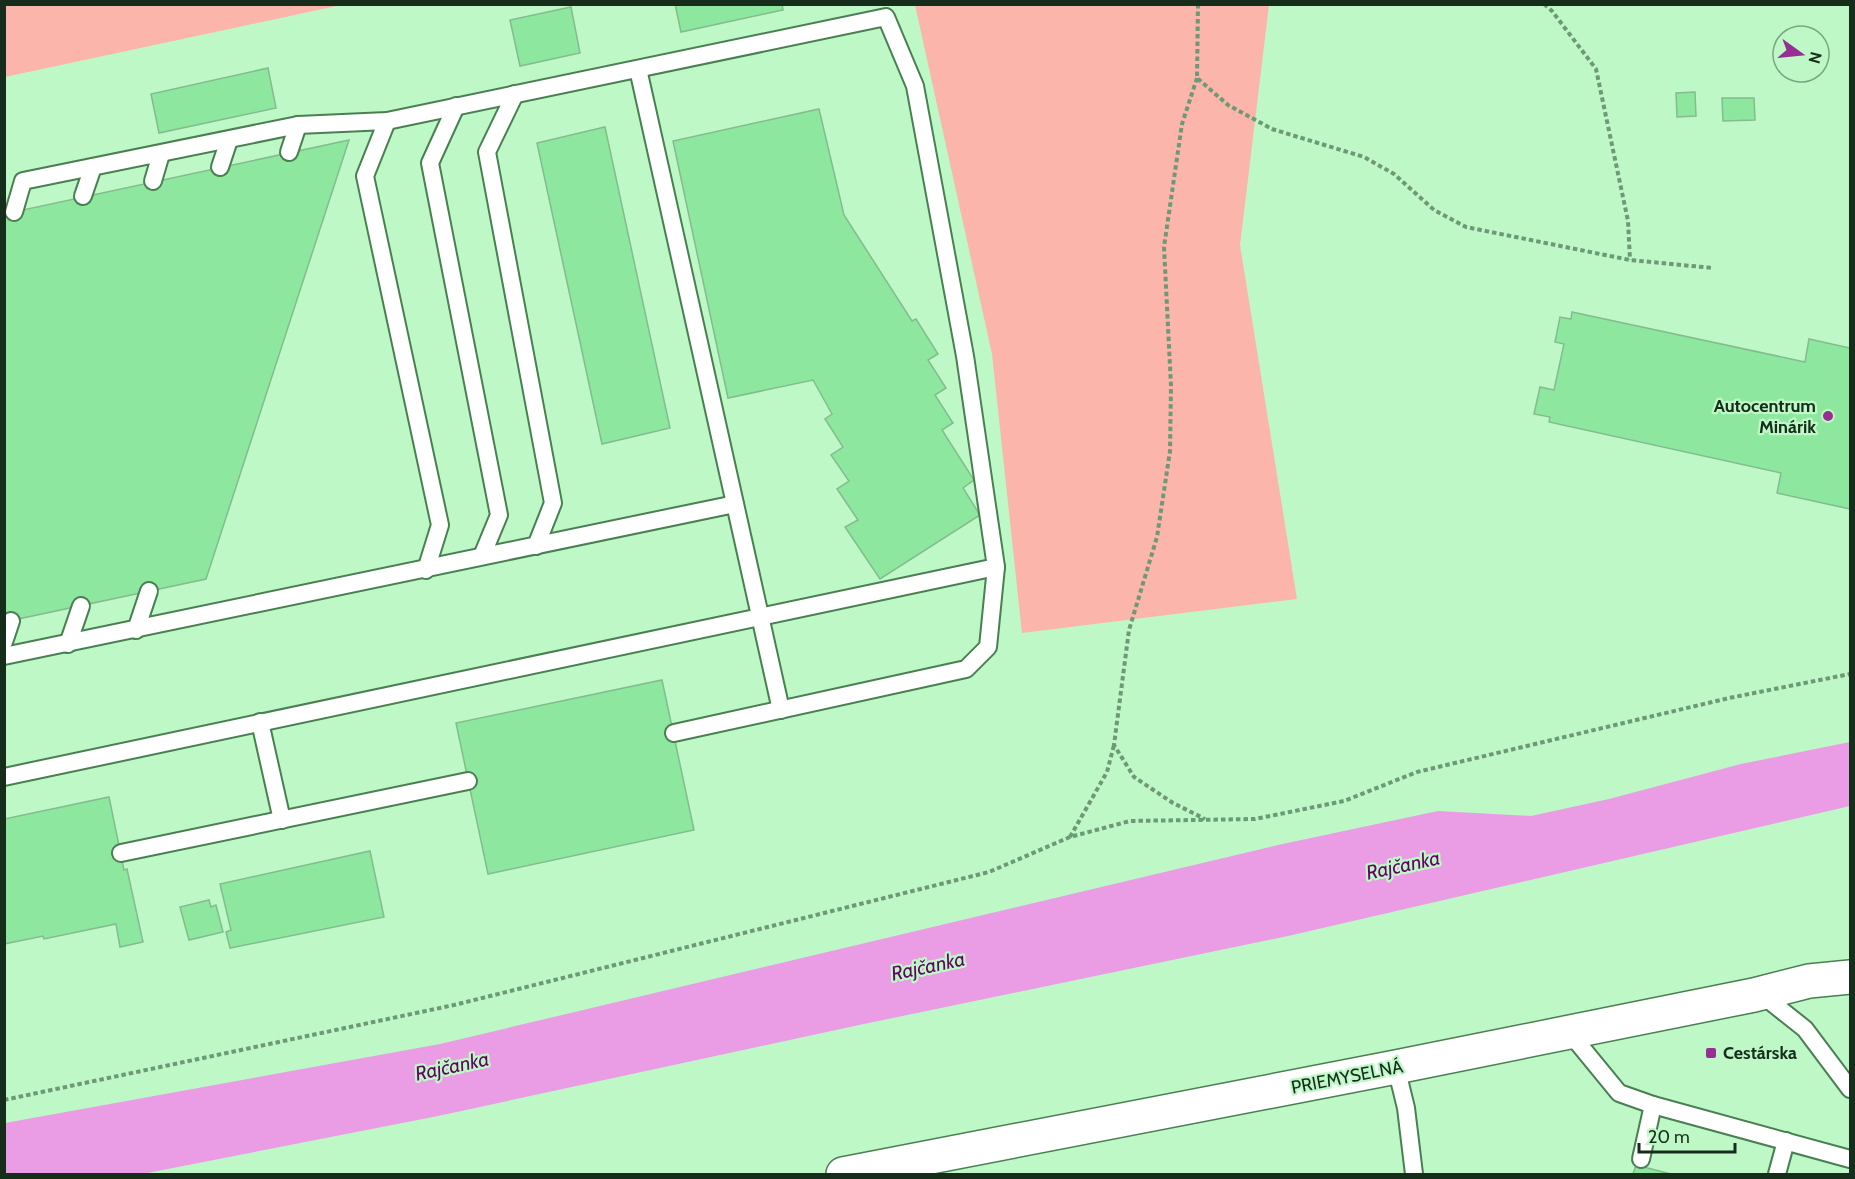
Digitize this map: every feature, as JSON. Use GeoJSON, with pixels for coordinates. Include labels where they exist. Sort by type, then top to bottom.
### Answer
{"type":"FeatureCollection","features":[{"type":"Feature","properties":{"kind":"street","name":"PRIEMYSELNÁ"},"geometry":{"type":"LineString","coordinates":[[843,1174],[1396,1067],[1809,981],[1851,978]]}},
{"type":"Feature","properties":{"kind":"lane"},"geometry":{"type":"LineString","coordinates":[[14,212],[23,181],[298,125],[387,120],[886,17],[915,86],[965,356],[996,567],[988,647],[966,669],[674,733]]}},
{"type":"Feature","properties":{"kind":"lane"},"geometry":{"type":"LineString","coordinates":[[638,69],[781,710]]}},
{"type":"Feature","properties":{"kind":"lane"},"geometry":{"type":"LineString","coordinates":[[515,94],[487,152],[553,503],[537,546]]}},
{"type":"Feature","properties":{"kind":"lane"},"geometry":{"type":"LineString","coordinates":[[456,106],[430,163],[499,514],[482,556]]}},
{"type":"Feature","properties":{"kind":"lane"},"geometry":{"type":"LineString","coordinates":[[387,120],[365,176],[440,525],[426,570]]}},
{"type":"Feature","properties":{"kind":"lane"},"geometry":{"type":"LineString","coordinates":[[289,152],[298,125]]}},
{"type":"Feature","properties":{"kind":"lane"},"geometry":{"type":"LineString","coordinates":[[220,167],[229,140]]}},
{"type":"Feature","properties":{"kind":"lane"},"geometry":{"type":"LineString","coordinates":[[153,181],[161,154]]}},
{"type":"Feature","properties":{"kind":"lane"},"geometry":{"type":"LineString","coordinates":[[83,196],[93,167]]}},
{"type":"Feature","properties":{"kind":"lane"},"geometry":{"type":"LineString","coordinates":[[4,656],[735,504]]}},
{"type":"Feature","properties":{"kind":"lane"},"geometry":{"type":"LineString","coordinates":[[4,777],[996,567]]}},
{"type":"Feature","properties":{"kind":"lane"},"geometry":{"type":"LineString","coordinates":[[136,630],[149,591]]}},
{"type":"Feature","properties":{"kind":"lane"},"geometry":{"type":"LineString","coordinates":[[68,644],[81,606]]}},
{"type":"Feature","properties":{"kind":"lane"},"geometry":{"type":"LineString","coordinates":[[4,642],[12,621]]}},
{"type":"Feature","properties":{"kind":"lane"},"geometry":{"type":"LineString","coordinates":[[260,722],[282,820]]}},
{"type":"Feature","properties":{"kind":"lane"},"geometry":{"type":"LineString","coordinates":[[121,853],[468,781]]}},
{"type":"Feature","properties":{"kind":"lane"},"geometry":{"type":"LineString","coordinates":[[1760,993],[1805,1029],[1851,1089]]}},
{"type":"Feature","properties":{"kind":"lane"},"geometry":{"type":"LineString","coordinates":[[1569,1032],[1619,1093],[1653,1105],[1851,1159]]}},
{"type":"Feature","properties":{"kind":"lane"},"geometry":{"type":"LineString","coordinates":[[1396,1067],[1406,1108],[1414,1174]]}},
{"type":"Feature","properties":{"kind":"lane"},"geometry":{"type":"LineString","coordinates":[[1641,1159],[1653,1105]]}},
{"type":"Feature","properties":{"kind":"lane"},"geometry":{"type":"LineString","coordinates":[[1777,1174],[1786,1141]]}},
{"type":"Feature","properties":{"kind":"path"},"geometry":{"type":"LineString","coordinates":[[1070,837],[1107,772],[1114,745],[1129,630],[1157,537],[1170,451],[1172,386],[1164,247],[1182,124],[1197,78],[1198,4]]}},
{"type":"Feature","properties":{"kind":"path"},"geometry":{"type":"LineString","coordinates":[[1544,4],[1552,11],[1596,69],[1628,221],[1630,260]]}},
{"type":"Feature","properties":{"kind":"path"},"geometry":{"type":"LineString","coordinates":[[1197,78],[1228,105],[1272,129],[1364,157],[1394,174],[1434,210],[1466,227],[1630,260],[1713,268]]}},
{"type":"Feature","properties":{"kind":"path"},"geometry":{"type":"LineString","coordinates":[[4,1100],[489,996],[989,872],[1070,837],[1130,821],[1255,819],[1344,801],[1418,772],[1729,698],[1851,674]]}},
{"type":"Feature","properties":{"kind":"path"},"geometry":{"type":"LineString","coordinates":[[1114,745],[1134,777],[1173,803],[1205,819]]}},
{"type":"Feature","properties":{"kind":"shaded area"},"geometry":{"type":"Polygon","coordinates":[[[5,4],[341,4],[341,5],[5,77],[5,4]]]}},
{"type":"Feature","properties":{"kind":"shaded area"},"geometry":{"type":"Polygon","coordinates":[[[915,5],[1269,5],[1240,245],[1297,599],[1022,633],[992,354],[915,5]]]}},
{"type":"Feature","properties":{"kind":"water","name":"Rajčanka"},"geometry":{"type":"Polygon","coordinates":[[[1850,742],[1850,806],[1288,936],[859,1025],[438,1116],[142,1174],[5,1174],[5,1123],[440,1044],[1278,845],[1438,811],[1531,816],[1609,799],[1741,764],[1850,742]]]}},
{"type":"Feature","properties":{"kind":"building"},"geometry":{"type":"Polygon","coordinates":[[[675,4],[782,4],[783,10],[681,32],[675,4]]]}},
{"type":"Feature","properties":{"kind":"building"},"geometry":{"type":"Polygon","coordinates":[[[571,7],[580,53],[520,66],[510,20],[571,7]]]}},
{"type":"Feature","properties":{"kind":"building"},"geometry":{"type":"Polygon","coordinates":[[[268,68],[276,108],[159,133],[151,94],[268,68]]]}},
{"type":"Feature","properties":{"kind":"building"},"geometry":{"type":"Polygon","coordinates":[[[1695,92],[1696,116],[1677,117],[1676,93],[1695,92]]]}},
{"type":"Feature","properties":{"kind":"building"},"geometry":{"type":"Polygon","coordinates":[[[1722,98],[1754,98],[1755,120],[1723,121],[1722,98]]]}},
{"type":"Feature","properties":{"kind":"building"},"geometry":{"type":"Polygon","coordinates":[[[819,109],[844,215],[912,321],[916,319],[938,354],[928,360],[946,388],[935,395],[953,423],[942,430],[974,480],[963,488],[980,515],[880,579],[845,527],[858,520],[837,489],[849,481],[831,455],[843,447],[825,419],[832,414],[813,380],[728,398],[673,141],[819,109]]]}},
{"type":"Feature","properties":{"kind":"building"},"geometry":{"type":"Polygon","coordinates":[[[605,127],[670,428],[602,444],[537,143],[605,127]]]}},
{"type":"Feature","properties":{"kind":"building"},"geometry":{"type":"Polygon","coordinates":[[[349,140],[206,579],[4,622],[4,214],[349,140]]]}},
{"type":"Feature","properties":{"kind":"building"},"geometry":{"type":"Polygon","coordinates":[[[1572,312],[1805,362],[1809,339],[1850,348],[1850,509],[1777,493],[1781,473],[1549,422],[1550,417],[1534,414],[1540,387],[1554,390],[1564,344],[1555,342],[1560,317],[1571,319],[1572,312]]]}},
{"type":"Feature","properties":{"kind":"building"},"geometry":{"type":"Polygon","coordinates":[[[662,680],[694,830],[488,874],[456,723],[662,680]]]}},
{"type":"Feature","properties":{"kind":"building"},"geometry":{"type":"Polygon","coordinates":[[[109,797],[124,870],[127,869],[143,942],[120,947],[116,924],[44,939],[43,936],[4,944],[4,819],[109,797]]]}},
{"type":"Feature","properties":{"kind":"building"},"geometry":{"type":"Polygon","coordinates":[[[370,851],[384,917],[230,948],[226,932],[231,930],[220,884],[370,851]]]}},
{"type":"Feature","properties":{"kind":"building"},"geometry":{"type":"Polygon","coordinates":[[[209,900],[211,907],[216,905],[223,932],[189,940],[180,907],[209,900]]]}},
{"type":"Feature","properties":{"kind":"building"},"geometry":{"type":"Polygon","coordinates":[[[1636,1165],[1671,1174],[1633,1174],[1636,1165]]]}},
{"type":"Feature","properties":{"kind":"place","name":"Autocentrum Minárik"},"geometry":{"type":"Point","coordinates":[1828,416]}},
{"type":"Feature","properties":{"kind":"place","name":"Cestárska"},"geometry":{"type":"Point","coordinates":[1711,1053]}}]}
